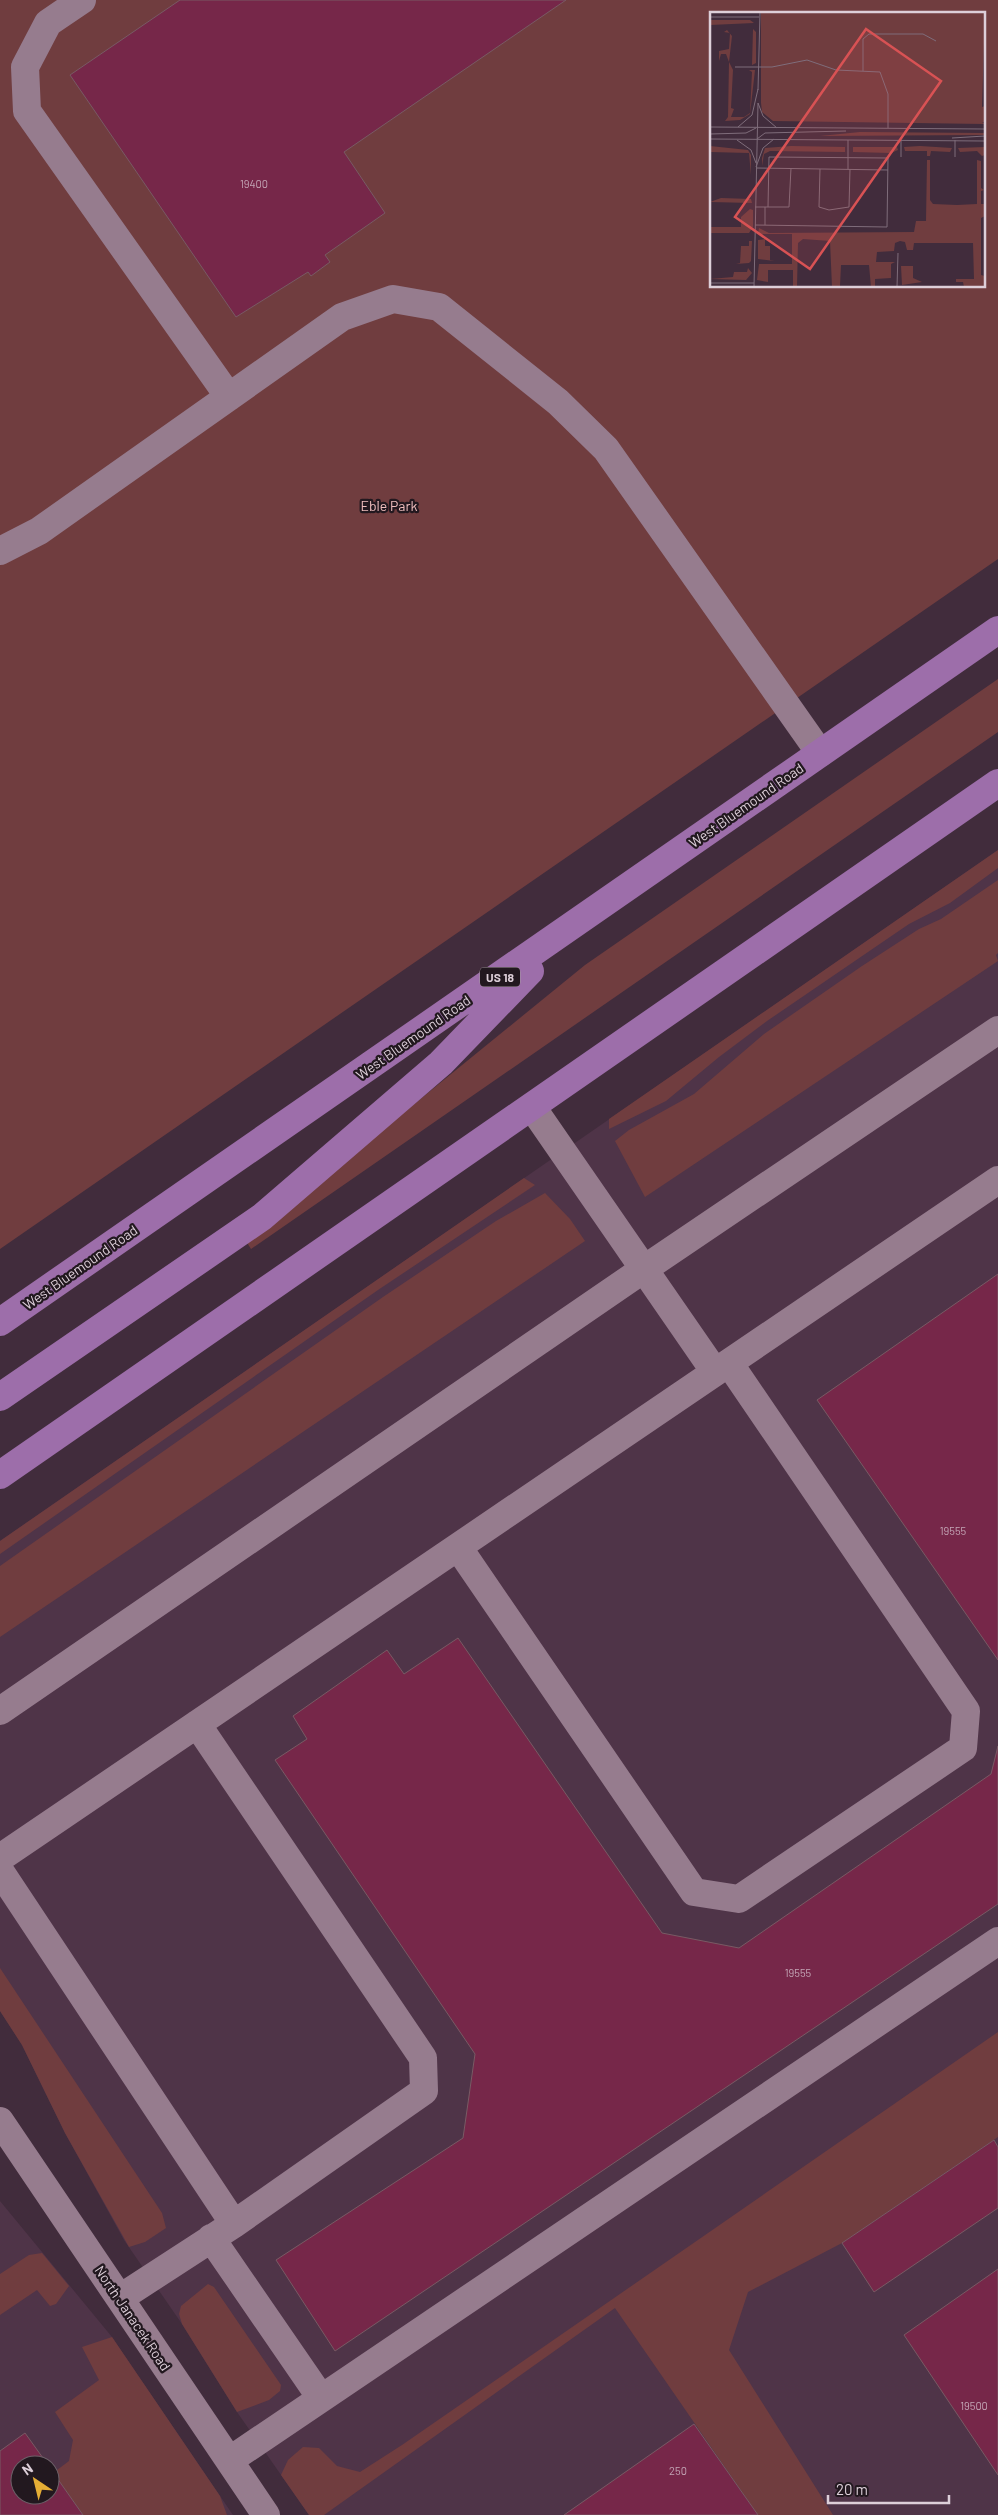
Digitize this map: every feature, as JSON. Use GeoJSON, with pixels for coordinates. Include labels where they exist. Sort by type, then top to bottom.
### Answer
{"type":"FeatureCollection","features":[{"type":"Feature","properties":{"kind":"main road","name":"West Bluemound Road"},"geometry":{"type":"LineString","coordinates":[[0,1322],[569,930],[998,630]]}},
{"type":"Feature","properties":{"kind":"main road"},"geometry":{"type":"LineString","coordinates":[[0,1475],[998,783]]}},
{"type":"Feature","properties":{"kind":"main road"},"geometry":{"type":"LineString","coordinates":[[0,1397],[262,1218],[441,1063],[569,930]]}},
{"type":"Feature","properties":{"kind":"street"},"geometry":{"type":"LineString","coordinates":[[82,0],[48,24],[26,67],[27,111],[229,397]]}},
{"type":"Feature","properties":{"kind":"street"},"geometry":{"type":"LineString","coordinates":[[0,551],[39,531],[342,317],[394,299],[438,307],[558,402],[606,449],[820,753]]}},
{"type":"Feature","properties":{"kind":"street"},"geometry":{"type":"LineString","coordinates":[[0,1711],[644,1269],[998,1030]]}},
{"type":"Feature","properties":{"kind":"street"},"geometry":{"type":"LineString","coordinates":[[458,1547],[694,1892],[739,1899],[962,1748],[966,1711],[722,1368],[644,1269],[532,1106]]}},
{"type":"Feature","properties":{"kind":"street"},"geometry":{"type":"LineString","coordinates":[[0,1858],[998,1180]]}},
{"type":"Feature","properties":{"kind":"street"},"geometry":{"type":"LineString","coordinates":[[120,2298],[234,2224],[424,2091],[423,2058],[196,1724]]}},
{"type":"Feature","properties":{"kind":"street"},"geometry":{"type":"LineString","coordinates":[[0,1871],[234,2224]]}},
{"type":"Feature","properties":{"kind":"street"},"geometry":{"type":"LineString","coordinates":[[230,2460],[998,1941]]}},
{"type":"Feature","properties":{"kind":"street","name":"North Janacek Road"},"geometry":{"type":"LineString","coordinates":[[0,2121],[266,2515]]}},
{"type":"Feature","properties":{"kind":"street"},"geometry":{"type":"LineString","coordinates":[[211,2238],[321,2398]]}},
{"type":"Feature","properties":{"kind":"shaded area"},"geometry":{"type":"Polygon","coordinates":[[[998,850],[998,2515],[309,2515],[237,2412],[182,2324],[124,2240],[65,2133],[22,2045],[0,2011],[0,1541],[998,850]]]}},
{"type":"Feature","properties":{"kind":"shaded area"},"geometry":{"type":"Polygon","coordinates":[[[0,2201],[112,2337],[233,2515],[0,2515],[0,2201]]]}},
{"type":"Feature","properties":{"kind":"green space","name":"Eble Park"},"geometry":{"type":"Polygon","coordinates":[[[0,0],[998,0],[998,559],[0,1249],[0,0]]]}},
{"type":"Feature","properties":{"kind":"green space"},"geometry":{"type":"Polygon","coordinates":[[[998,679],[998,732],[251,1249],[246,1241],[585,965],[998,679]]]}},
{"type":"Feature","properties":{"kind":"green space"},"geometry":{"type":"Polygon","coordinates":[[[998,850],[998,868],[950,903],[909,924],[767,1021],[719,1057],[666,1101],[609,1129],[609,1119],[998,850]]]}},
{"type":"Feature","properties":{"kind":"green space"},"geometry":{"type":"Polygon","coordinates":[[[998,880],[998,953],[996,955],[998,961],[645,1197],[615,1141],[629,1130],[694,1094],[764,1034],[862,966],[919,929],[941,919],[998,880]]]}},
{"type":"Feature","properties":{"kind":"green space"},"geometry":{"type":"Polygon","coordinates":[[[524,1178],[535,1185],[378,1290],[0,1554],[0,1541],[524,1178]]]}},
{"type":"Feature","properties":{"kind":"green space"},"geometry":{"type":"Polygon","coordinates":[[[545,1193],[570,1219],[585,1241],[0,1637],[0,1566],[383,1297],[496,1221],[545,1193]]]}},
{"type":"Feature","properties":{"kind":"green space"},"geometry":{"type":"Polygon","coordinates":[[[0,1968],[162,2213],[166,2228],[145,2242],[129,2247],[65,2133],[22,2045],[0,2011],[0,1968]]]}},
{"type":"Feature","properties":{"kind":"green space"},"geometry":{"type":"Polygon","coordinates":[[[998,2032],[998,2137],[842,2243],[748,2292],[729,2350],[833,2515],[758,2515],[615,2308],[324,2515],[309,2515],[281,2475],[288,2460],[303,2447],[319,2448],[337,2466],[360,2472],[402,2445],[998,2032]]]}},
{"type":"Feature","properties":{"kind":"green space"},"geometry":{"type":"Polygon","coordinates":[[[42,2253],[69,2286],[56,2304],[50,2306],[37,2290],[0,2315],[0,2274],[29,2255],[42,2253]]]}},
{"type":"Feature","properties":{"kind":"green space"},"geometry":{"type":"Polygon","coordinates":[[[208,2284],[214,2287],[281,2385],[280,2391],[269,2400],[237,2412],[182,2324],[179,2314],[181,2306],[208,2284]]]}},
{"type":"Feature","properties":{"kind":"green space"},"geometry":{"type":"Polygon","coordinates":[[[112,2337],[220,2496],[227,2515],[83,2515],[60,2483],[60,2468],[69,2461],[73,2440],[55,2412],[99,2380],[82,2347],[112,2337]]]}},
{"type":"Feature","properties":{"kind":"building"},"geometry":{"type":"Polygon","coordinates":[[[180,0],[566,0],[344,152],[385,213],[325,255],[330,262],[311,276],[308,272],[236,317],[70,75],[180,0]]]}},
{"type":"Feature","properties":{"kind":"building"},"geometry":{"type":"Polygon","coordinates":[[[998,1274],[998,1660],[817,1400],[998,1274]]]}},
{"type":"Feature","properties":{"kind":"building"},"geometry":{"type":"Polygon","coordinates":[[[458,1638],[662,1933],[739,1948],[991,1774],[998,1746],[998,1904],[335,2351],[276,2260],[463,2138],[475,2054],[275,1760],[307,1739],[293,1716],[387,1650],[404,1674],[458,1638]]]}},
{"type":"Feature","properties":{"kind":"building"},"geometry":{"type":"Polygon","coordinates":[[[994,2140],[998,2147],[998,2208],[874,2292],[842,2243],[994,2140]]]}},
{"type":"Feature","properties":{"kind":"building"},"geometry":{"type":"Polygon","coordinates":[[[998,2269],[998,2475],[904,2335],[998,2269]]]}},
{"type":"Feature","properties":{"kind":"building"},"geometry":{"type":"Polygon","coordinates":[[[694,2424],[758,2515],[564,2515],[694,2424]]]}},
{"type":"Feature","properties":{"kind":"building"},"geometry":{"type":"Polygon","coordinates":[[[25,2433],[41,2455],[10,2455],[10,2505],[60,2505],[60,2482],[83,2515],[0,2515],[0,2451],[25,2433]]]}}]}
